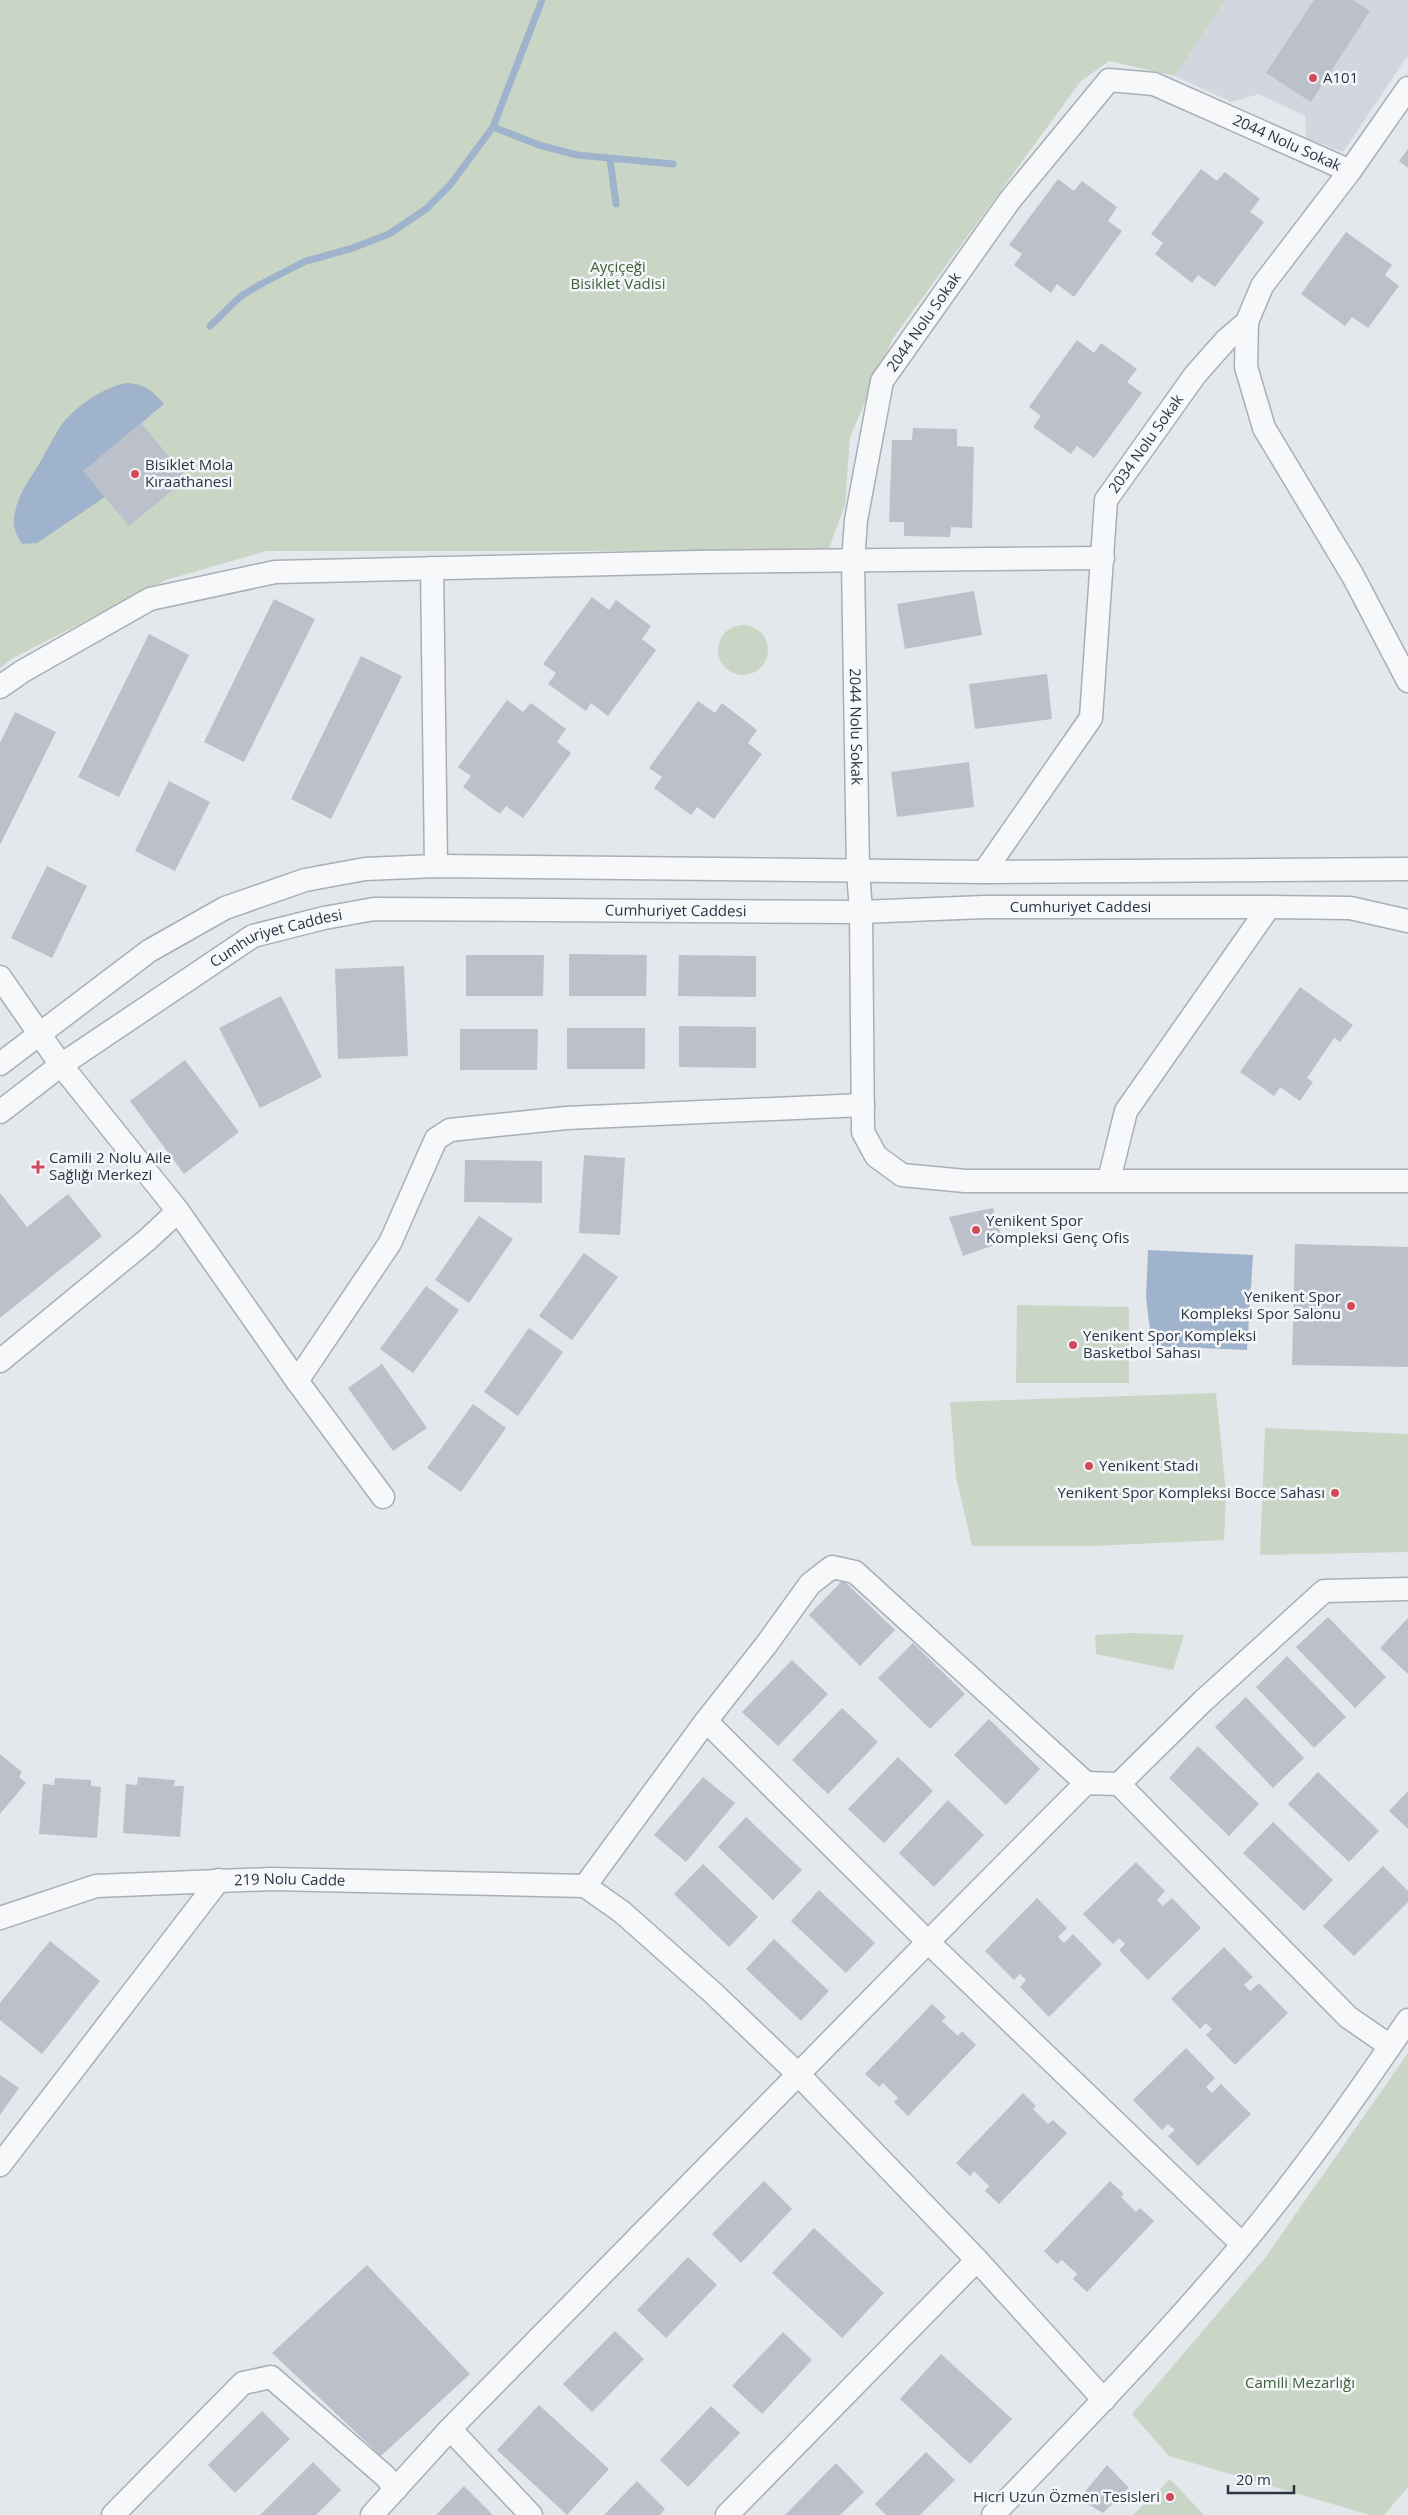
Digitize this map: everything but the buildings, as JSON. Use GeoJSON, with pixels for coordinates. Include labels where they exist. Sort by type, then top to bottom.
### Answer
{"type":"FeatureCollection","features":[{"type":"Feature","properties":{"kind":"street","name":"2044 Nolu Sokak"},"geometry":{"type":"LineString","coordinates":[[1350,171],[1154,84],[1109,80],[1010,200],[882,381],[856,520],[853,562],[858,870],[861,912],[863,1132],[876,1156],[902,1175],[965,1181],[1408,1181]]}},
{"type":"Feature","properties":{"kind":"street","name":"2034 Nolu Sokak"},"geometry":{"type":"LineString","coordinates":[[984,872],[1091,718],[1106,500],[1195,375],[1226,340],[1247,322],[1262,286],[1350,171],[1408,88]]}},
{"type":"Feature","properties":{"kind":"street"},"geometry":{"type":"LineString","coordinates":[[1247,322],[1246,368],[1264,428],[1353,576],[1408,681]]}},
{"type":"Feature","properties":{"kind":"street"},"geometry":{"type":"LineString","coordinates":[[0,687],[23,671],[150,599],[275,572],[1103,558]]}},
{"type":"Feature","properties":{"kind":"street"},"geometry":{"type":"LineString","coordinates":[[432,568],[436,866]]}},
{"type":"Feature","properties":{"kind":"street"},"geometry":{"type":"LineString","coordinates":[[0,1064],[149,951],[225,908],[305,880],[364,869],[436,866],[984,872],[1408,870]]}},
{"type":"Feature","properties":{"kind":"street","name":"Cumhuriyet Caddesi"},"geometry":{"type":"LineString","coordinates":[[0,1112],[61,1065],[253,936],[324,918],[374,909],[861,912],[994,907],[1269,907],[1350,908],[1408,921]]}},
{"type":"Feature","properties":{"kind":"street"},"geometry":{"type":"LineString","coordinates":[[1109,1180],[1126,1111],[1269,907]]}},
{"type":"Feature","properties":{"kind":"street"},"geometry":{"type":"LineString","coordinates":[[0,977],[61,1065],[178,1211],[297,1381],[383,1497]]}},
{"type":"Feature","properties":{"kind":"street"},"geometry":{"type":"LineString","coordinates":[[297,1381],[390,1242],[436,1139],[450,1130],[566,1118],[863,1104]]}},
{"type":"Feature","properties":{"kind":"street"},"geometry":{"type":"LineString","coordinates":[[0,1361],[147,1240],[178,1211]]}},
{"type":"Feature","properties":{"kind":"street"},"geometry":{"type":"LineString","coordinates":[[1104,2400],[977,2260],[799,2074],[712,1992],[622,1912],[585,1886],[706,1721],[766,1645],[810,1584],[832,1567],[855,1572],[1086,1783],[1119,1784],[1348,2017],[1390,2046]]}},
{"type":"Feature","properties":{"kind":"street"},"geometry":{"type":"LineString","coordinates":[[1119,1784],[1203,1701],[1324,1592],[1408,1590]]}},
{"type":"Feature","properties":{"kind":"street"},"geometry":{"type":"LineString","coordinates":[[706,1721],[928,1942],[1242,2244]]}},
{"type":"Feature","properties":{"kind":"street"},"geometry":{"type":"LineString","coordinates":[[372,2515],[450,2429],[1086,1783]]}},
{"type":"Feature","properties":{"kind":"street"},"geometry":{"type":"LineString","coordinates":[[0,2165],[219,1880]]}},
{"type":"Feature","properties":{"kind":"street","name":"219 Nolu Cadde"},"geometry":{"type":"LineString","coordinates":[[0,1918],[96,1886],[219,1880],[585,1886]]}},
{"type":"Feature","properties":{"kind":"street"},"geometry":{"type":"LineString","coordinates":[[993,2515],[1104,2400],[1242,2244],[1345,2110],[1408,2020]]}},
{"type":"Feature","properties":{"kind":"street"},"geometry":{"type":"LineString","coordinates":[[727,2515],[977,2260]]}},
{"type":"Feature","properties":{"kind":"street"},"geometry":{"type":"LineString","coordinates":[[113,2515],[244,2383],[271,2377],[385,2476],[396,2489]]}},
{"type":"Feature","properties":{"kind":"street"},"geometry":{"type":"LineString","coordinates":[[450,2429],[531,2515]]}},
{"type":"Feature","properties":{"kind":"shaded area"},"geometry":{"type":"Polygon","coordinates":[[[1225,0],[1408,0],[1408,55],[1343,152],[1306,138],[1305,116],[1259,94],[1231,102],[1175,76],[1225,0]]]}},
{"type":"Feature","properties":{"kind":"green space","name":"Ayçiçeği Bisiklet Vadisi"},"geometry":{"type":"Polygon","coordinates":[[[0,0],[1225,0],[1175,76],[1109,61],[1081,81],[893,338],[850,437],[845,505],[828,551],[266,551],[166,580],[13,658],[0,668],[0,0]]]}},
{"type":"Feature","properties":{"kind":"green space"},"geometry":{"type":"Polygon","coordinates":[[[738,625],[748,625],[761,632],[768,645],[768,655],[761,668],[748,675],[738,675],[729,671],[722,664],[718,655],[718,645],[722,636],[729,629],[738,625]]]}},
{"type":"Feature","properties":{"kind":"green space","name":"Yenikent Spor Kompleksi Basketbol Sahası"},"geometry":{"type":"Polygon","coordinates":[[[1017,1305],[1129,1307],[1129,1383],[1016,1383],[1017,1305]]]}},
{"type":"Feature","properties":{"kind":"green space","name":"Yenikent Stadı"},"geometry":{"type":"Polygon","coordinates":[[[1216,1393],[1226,1493],[1224,1540],[1091,1546],[972,1546],[956,1477],[950,1402],[1216,1393]]]}},
{"type":"Feature","properties":{"kind":"green space","name":"Yenikent Spor Kompleksi Bocce Sahası"},"geometry":{"type":"Polygon","coordinates":[[[1265,1428],[1408,1434],[1408,1552],[1260,1555],[1265,1428]]]}},
{"type":"Feature","properties":{"kind":"green space"},"geometry":{"type":"Polygon","coordinates":[[[1132,1633],[1184,1635],[1173,1670],[1096,1654],[1095,1635],[1132,1633]]]}},
{"type":"Feature","properties":{"kind":"green space","name":"Camili Mezarlığı"},"geometry":{"type":"Polygon","coordinates":[[[1408,2053],[1408,2487],[1384,2515],[1370,2515],[1169,2456],[1132,2414],[1265,2258],[1408,2053]]]}},
{"type":"Feature","properties":{"kind":"green space","name":"Hicri Uzun Özmen Tesisleri"},"geometry":{"type":"Polygon","coordinates":[[[1170,2479],[1204,2515],[1133,2515],[1170,2479]]]}},
{"type":"Feature","properties":{"kind":"water"},"geometry":{"type":"Polygon","coordinates":[[[128,383],[148,389],[164,404],[84,471],[105,497],[37,543],[22,544],[14,526],[17,504],[23,490],[58,430],[71,414],[99,393],[128,383]]]}},
{"type":"Feature","properties":{"kind":"water"},"geometry":{"type":"Polygon","coordinates":[[[1148,1250],[1253,1255],[1247,1350],[1152,1346],[1146,1298],[1148,1250]]]}},
{"type":"Feature","properties":{"kind":"waterway"},"geometry":{"type":"LineString","coordinates":[[210,326],[241,296],[261,284],[306,261],[350,249],[389,234],[426,209],[450,185],[493,127],[542,0]]}},
{"type":"Feature","properties":{"kind":"waterway"},"geometry":{"type":"LineString","coordinates":[[493,127],[539,145],[577,155],[673,164]]}},
{"type":"Feature","properties":{"kind":"waterway"},"geometry":{"type":"LineString","coordinates":[[610,159],[616,204]]}},
{"type":"Feature","properties":{"kind":"place","name":"A101"},"geometry":{"type":"Point","coordinates":[1313,78]}},
{"type":"Feature","properties":{"kind":"place","name":"Bisiklet Mola Kıraathanesi"},"geometry":{"type":"Point","coordinates":[135,474]}},
{"type":"Feature","properties":{"kind":"place","name":"Camili 2 Nolu Aile Sağlığı Merkezi"},"geometry":{"type":"Point","coordinates":[38,1167]}},
{"type":"Feature","properties":{"kind":"place","name":"Yenikent Spor Kompleksi Genç Ofis"},"geometry":{"type":"Point","coordinates":[976,1230]}},
{"type":"Feature","properties":{"kind":"place","name":"Yenikent Spor Kompleksi Spor Salonu"},"geometry":{"type":"Point","coordinates":[1351,1306]}},
{"type":"Feature","properties":{"kind":"place","name":"Yenikent Spor Kompleksi Basketbol Sahası"},"geometry":{"type":"Point","coordinates":[1073,1345]}},
{"type":"Feature","properties":{"kind":"place","name":"Yenikent Stadı"},"geometry":{"type":"Point","coordinates":[1089,1466]}},
{"type":"Feature","properties":{"kind":"place","name":"Yenikent Spor Kompleksi Bocce Sahası"},"geometry":{"type":"Point","coordinates":[1335,1493]}},
{"type":"Feature","properties":{"kind":"place","name":"Hicri Uzun Özmen Tesisleri"},"geometry":{"type":"Point","coordinates":[1170,2497]}}]}
